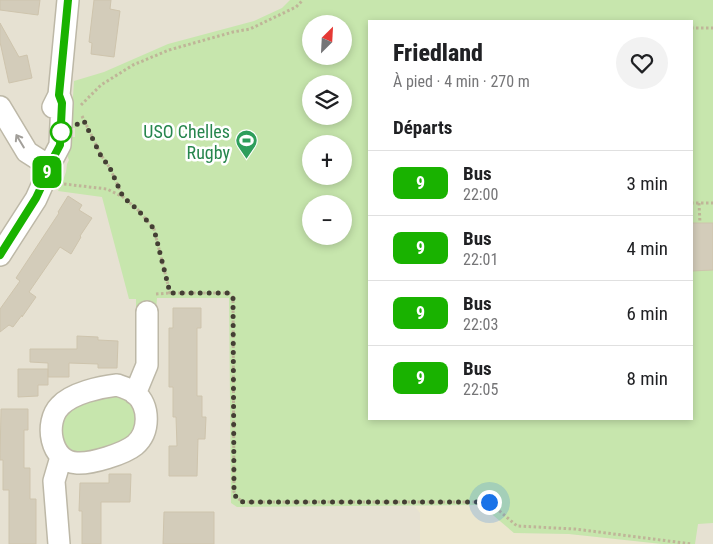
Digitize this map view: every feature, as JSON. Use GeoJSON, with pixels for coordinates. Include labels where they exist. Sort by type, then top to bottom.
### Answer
{"type":"FeatureCollection","features":[{"type":"Feature","properties":{"kind":"street"},"geometry":{"type":"LineString","coordinates":[[0,255],[36,198],[44,181],[54,175],[60,145],[62,103],[59,95],[68,0]]}},
{"type":"Feature","properties":{"kind":"street"},"geometry":{"type":"LineString","coordinates":[[0,107],[27,152],[54,175]]}},
{"type":"Feature","properties":{"kind":"street"},"geometry":{"type":"LineString","coordinates":[[135,394],[147,365],[148,312]]}},
{"type":"Feature","properties":{"kind":"street"},"geometry":{"type":"LineString","coordinates":[[117,385],[127,388],[135,394],[145,410],[146,422],[142,435],[135,445],[121,453],[84,463],[74,463],[61,457],[54,447],[51,434],[52,420],[60,406],[67,400],[85,392],[117,385]]}},
{"type":"Feature","properties":{"kind":"street"},"geometry":{"type":"LineString","coordinates":[[59,544],[54,481],[61,457]]}},
{"type":"Feature","properties":{"kind":"path"},"geometry":{"type":"LineString","coordinates":[[123,197],[110,168],[101,156],[78,109],[101,85],[133,65],[169,50],[250,29],[296,7],[302,0]]}},
{"type":"Feature","properties":{"kind":"path"},"geometry":{"type":"LineString","coordinates":[[693,28],[713,28]]}},
{"type":"Feature","properties":{"kind":"path"},"geometry":{"type":"LineString","coordinates":[[54,175],[107,189],[123,197],[138,210],[154,229],[170,293],[229,293],[233,297],[234,492],[236,497],[243,502],[489,502],[517,526],[575,530],[692,544]]}},
{"type":"Feature","properties":{"kind":"path"},"geometry":{"type":"LineString","coordinates":[[693,203],[713,203]]}},
{"type":"Feature","properties":{"kind":"path"},"geometry":{"type":"LineString","coordinates":[[699,203],[700,223]]}},
{"type":"Feature","properties":{"kind":"shaded area"},"geometry":{"type":"Polygon","coordinates":[[[0,0],[713,0],[713,544],[0,544],[0,0]]]}},
{"type":"Feature","properties":{"kind":"shaded area"},"geometry":{"type":"Polygon","coordinates":[[[481,505],[514,533],[569,534],[662,544],[420,544],[420,513],[414,506],[481,505]]]}},
{"type":"Feature","properties":{"kind":"green space"},"geometry":{"type":"Polygon","coordinates":[[[290,0],[713,0],[713,523],[698,524],[695,544],[662,544],[569,534],[514,533],[481,505],[237,507],[231,503],[229,298],[157,298],[156,311],[136,310],[136,299],[129,299],[102,197],[58,191],[69,160],[67,155],[71,137],[75,137],[75,128],[71,128],[74,81],[104,72],[168,44],[254,21],[282,8],[290,0]]]}},
{"type":"Feature","properties":{"kind":"green space"},"geometry":{"type":"Polygon","coordinates":[[[117,395],[133,406],[136,413],[131,435],[122,442],[92,452],[81,453],[69,448],[60,432],[62,421],[68,410],[99,397],[117,395]]]}},
{"type":"Feature","properties":{"kind":"building"},"geometry":{"type":"Polygon","coordinates":[[[0,0],[40,0],[38,15],[0,10],[0,0]]]}},
{"type":"Feature","properties":{"kind":"building"},"geometry":{"type":"Polygon","coordinates":[[[94,0],[111,0],[110,9],[120,11],[114,57],[91,54],[92,43],[89,42],[94,0]]]}},
{"type":"Feature","properties":{"kind":"building"},"geometry":{"type":"Polygon","coordinates":[[[0,23],[19,57],[27,55],[32,78],[9,83],[0,42],[0,23]]]}},
{"type":"Feature","properties":{"kind":"building"},"geometry":{"type":"Polygon","coordinates":[[[68,196],[82,205],[79,210],[92,218],[71,254],[60,247],[29,292],[36,297],[22,317],[22,315],[13,327],[9,325],[0,332],[0,309],[20,281],[16,278],[59,213],[68,196]]]}},
{"type":"Feature","properties":{"kind":"building"},"geometry":{"type":"Polygon","coordinates":[[[693,223],[713,223],[713,270],[693,271],[693,223]]]}},
{"type":"Feature","properties":{"kind":"building"},"geometry":{"type":"Polygon","coordinates":[[[173,308],[201,308],[201,328],[197,328],[197,396],[202,396],[202,417],[206,417],[205,439],[198,439],[197,476],[169,476],[169,446],[177,446],[176,417],[173,417],[173,387],[169,387],[169,328],[173,328],[173,308]]]}},
{"type":"Feature","properties":{"kind":"building"},"geometry":{"type":"Polygon","coordinates":[[[77,336],[98,337],[98,340],[118,341],[117,368],[98,368],[98,364],[69,363],[69,377],[48,377],[48,363],[30,362],[30,349],[77,349],[77,336]]]}},
{"type":"Feature","properties":{"kind":"building"},"geometry":{"type":"Polygon","coordinates":[[[18,369],[48,369],[48,385],[38,385],[38,396],[18,397],[18,369]]]}},
{"type":"Feature","properties":{"kind":"building"},"geometry":{"type":"Polygon","coordinates":[[[1,409],[28,409],[28,430],[24,430],[24,468],[30,468],[30,499],[36,499],[36,544],[9,544],[9,490],[3,490],[3,460],[0,460],[1,409]]]}},
{"type":"Feature","properties":{"kind":"building"},"geometry":{"type":"Polygon","coordinates":[[[109,474],[131,474],[130,502],[101,502],[101,544],[82,544],[82,511],[79,511],[80,483],[109,483],[109,474]]]}},
{"type":"Feature","properties":{"kind":"building"},"geometry":{"type":"Polygon","coordinates":[[[164,512],[214,512],[214,544],[163,544],[164,512]]]}},
{"type":"Feature","properties":{"kind":"bus line","name":"9"},"geometry":{"type":"LineString","coordinates":[[0,255],[36,198],[60,145],[62,103],[59,95],[68,0]]}},
{"type":"Feature","properties":{"kind":"place","name":"USO Chelles Rugby"},"geometry":{"type":"Point","coordinates":[246,160]}},
{"type":"Feature","properties":{"kind":"route"},"geometry":{"type":"LineString","coordinates":[[61,132],[84,121],[101,156],[110,168],[123,197],[138,210],[154,229],[170,293],[229,293],[233,297],[234,492],[236,497],[243,502],[489,502]]}}]}
